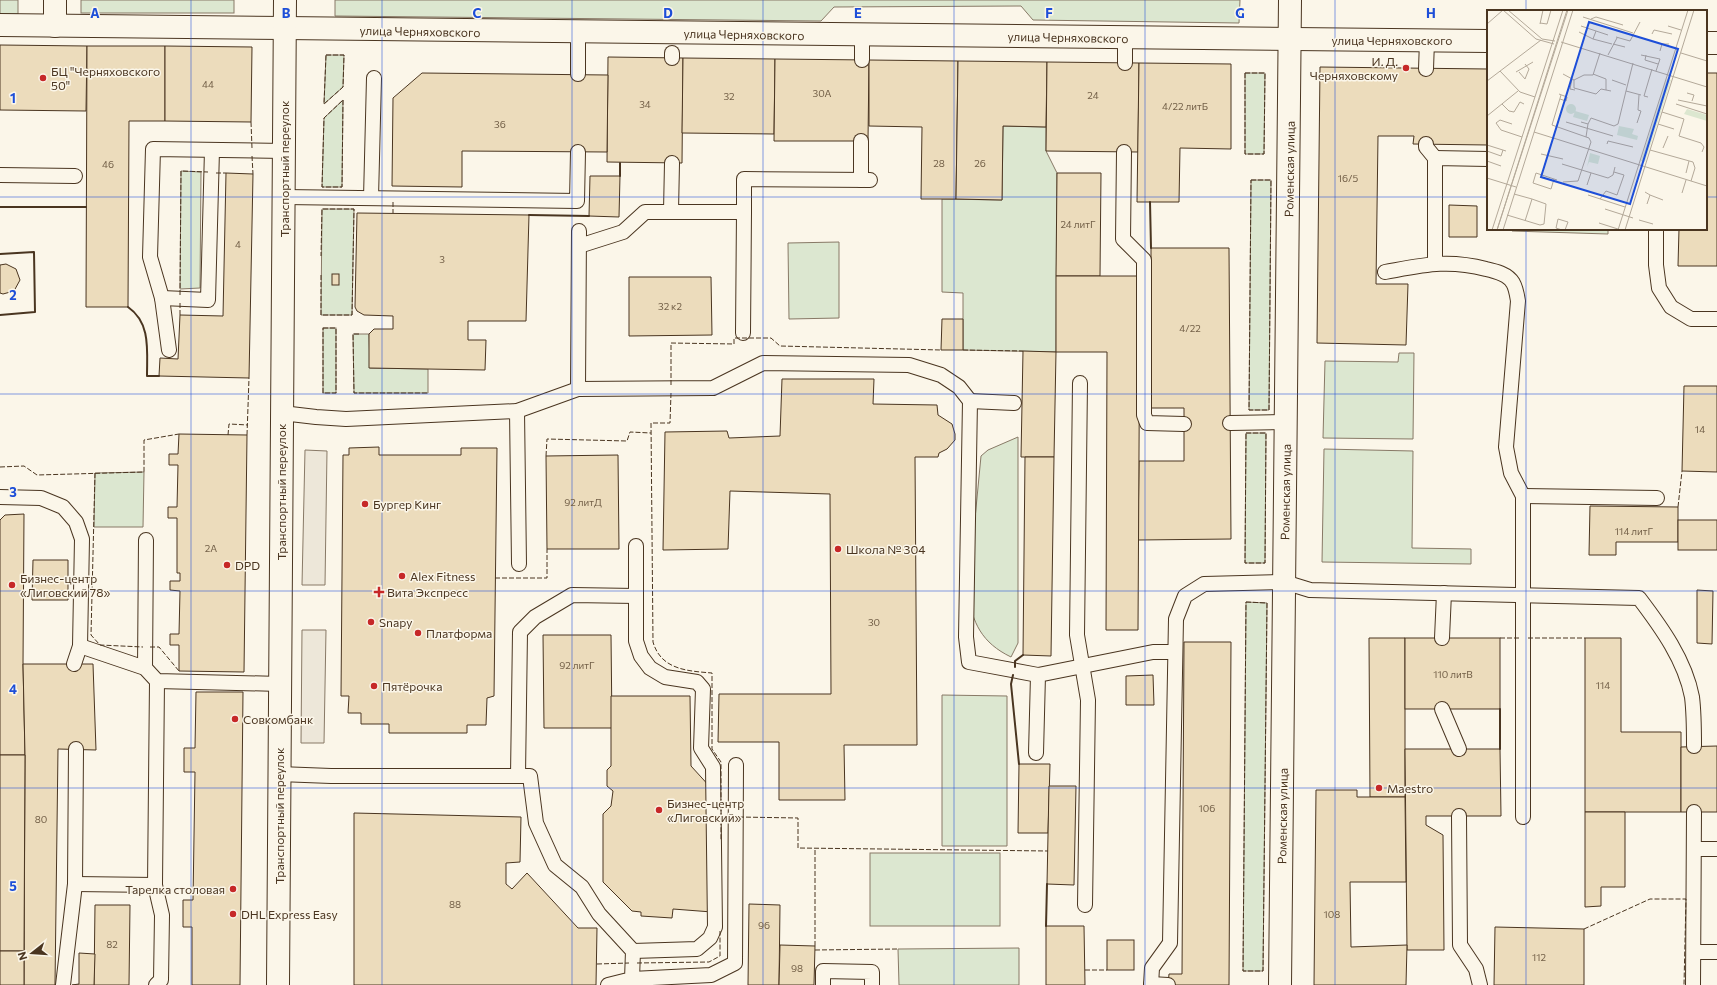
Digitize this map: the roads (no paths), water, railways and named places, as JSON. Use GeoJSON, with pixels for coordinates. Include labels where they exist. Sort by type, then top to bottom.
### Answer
{"type":"FeatureCollection","features":[{"type":"Feature","properties":{"kind":"street"},"geometry":{"type":"LineString","coordinates":[[55,0],[55,26]]}},
{"type":"Feature","properties":{"kind":"street","name":"Транспортный переулок"},"geometry":{"type":"LineString","coordinates":[[278,985],[285,0]]}},
{"type":"Feature","properties":{"kind":"street","name":"Роменская улица"},"geometry":{"type":"LineString","coordinates":[[1280,985],[1290,0]]}},
{"type":"Feature","properties":{"kind":"street","name":"улица Черняховского"},"geometry":{"type":"LineString","coordinates":[[0,25],[578,33],[1487,41]]}},
{"type":"Feature","properties":{"kind":"street"},"geometry":{"type":"LineString","coordinates":[[1707,43],[1717,44]]}},
{"type":"Feature","properties":{"kind":"lane"},"geometry":{"type":"LineString","coordinates":[[578,33],[578,74]]}},
{"type":"Feature","properties":{"kind":"lane"},"geometry":{"type":"LineString","coordinates":[[862,36],[862,60]]}},
{"type":"Feature","properties":{"kind":"lane"},"geometry":{"type":"LineString","coordinates":[[1125,38],[1125,63]]}},
{"type":"Feature","properties":{"kind":"lane"},"geometry":{"type":"LineString","coordinates":[[1426,41],[1426,69]]}},
{"type":"Feature","properties":{"kind":"lane"},"geometry":{"type":"LineString","coordinates":[[371,198],[374,78]]}},
{"type":"Feature","properties":{"kind":"lane"},"geometry":{"type":"LineString","coordinates":[[743,333],[744,179],[866,180],[861,141]]}},
{"type":"Feature","properties":{"kind":"lane"},"geometry":{"type":"LineString","coordinates":[[1426,144],[1426,147],[1435,158],[1436,263]]}},
{"type":"Feature","properties":{"kind":"lane"},"geometry":{"type":"LineString","coordinates":[[169,350],[162,298],[150,257],[153,150],[284,151]]}},
{"type":"Feature","properties":{"kind":"lane"},"geometry":{"type":"LineString","coordinates":[[162,298],[208,300],[212,150]]}},
{"type":"Feature","properties":{"kind":"lane"},"geometry":{"type":"LineString","coordinates":[[284,197],[577,201],[578,152]]}},
{"type":"Feature","properties":{"kind":"lane"},"geometry":{"type":"LineString","coordinates":[[1124,152],[1123,239],[1144,260],[1144,416],[1147,423],[1184,424]]}},
{"type":"Feature","properties":{"kind":"lane"},"geometry":{"type":"LineString","coordinates":[[1435,158],[1487,159]]}},
{"type":"Feature","properties":{"kind":"lane"},"geometry":{"type":"LineString","coordinates":[[671,211],[672,163]]}},
{"type":"Feature","properties":{"kind":"lane"},"geometry":{"type":"LineString","coordinates":[[0,175],[75,176]]}},
{"type":"Feature","properties":{"kind":"lane"},"geometry":{"type":"LineString","coordinates":[[579,246],[623,232],[644,212],[744,212]]}},
{"type":"Feature","properties":{"kind":"lane"},"geometry":{"type":"LineString","coordinates":[[1656,230],[1656,265],[1659,288],[1671,307],[1691,319],[1717,319]]}},
{"type":"Feature","properties":{"kind":"lane"},"geometry":{"type":"LineString","coordinates":[[578,389],[579,231]]}},
{"type":"Feature","properties":{"kind":"lane"},"geometry":{"type":"LineString","coordinates":[[1385,272],[1436,263],[1459,263],[1498,272],[1513,282],[1518,301],[1506,447],[1511,474],[1523,496],[1523,817]]}},
{"type":"Feature","properties":{"kind":"lane"},"geometry":{"type":"LineString","coordinates":[[282,413],[346,419],[518,411],[578,389],[713,388],[763,363],[909,365],[941,375],[959,387],[970,402],[966,637],[969,662],[1038,675],[1153,652],[1174,652]]}},
{"type":"Feature","properties":{"kind":"lane"},"geometry":{"type":"LineString","coordinates":[[1080,383],[1077,635],[1088,700],[1085,905]]}},
{"type":"Feature","properties":{"kind":"lane"},"geometry":{"type":"LineString","coordinates":[[970,402],[1014,403]]}},
{"type":"Feature","properties":{"kind":"lane"},"geometry":{"type":"LineString","coordinates":[[518,411],[519,564]]}},
{"type":"Feature","properties":{"kind":"lane"},"geometry":{"type":"LineString","coordinates":[[1230,423],[1286,422]]}},
{"type":"Feature","properties":{"kind":"lane"},"geometry":{"type":"LineString","coordinates":[[1523,496],[1657,498]]}},
{"type":"Feature","properties":{"kind":"lane"},"geometry":{"type":"LineString","coordinates":[[0,498],[41,498],[63,507],[76,522],[82,539],[80,646],[74,664]]}},
{"type":"Feature","properties":{"kind":"lane"},"geometry":{"type":"LineString","coordinates":[[145,668],[146,540]]}},
{"type":"Feature","properties":{"kind":"lane"},"geometry":{"type":"LineString","coordinates":[[633,951],[697,949],[710,938],[715,927],[713,768],[701,748],[703,689],[698,682],[665,677],[650,668],[641,656],[636,641],[636,546]]}},
{"type":"Feature","properties":{"kind":"lane"},"geometry":{"type":"LineString","coordinates":[[1168,985],[1152,985],[1152,968],[1170,943],[1174,652],[1176,619],[1185,596],[1204,584],[1284,582],[1310,590],[1639,598],[1662,629],[1682,666],[1692,697],[1694,746]]}},
{"type":"Feature","properties":{"kind":"lane"},"geometry":{"type":"LineString","coordinates":[[1442,638],[1444,593]]}},
{"type":"Feature","properties":{"kind":"lane"},"geometry":{"type":"LineString","coordinates":[[518,776],[520,632],[534,617],[572,595],[636,596]]}},
{"type":"Feature","properties":{"kind":"lane"},"geometry":{"type":"LineString","coordinates":[[80,646],[145,668],[157,681],[154,884],[162,915],[162,983]]}},
{"type":"Feature","properties":{"kind":"lane"},"geometry":{"type":"LineString","coordinates":[[1036,753],[1038,675]]}},
{"type":"Feature","properties":{"kind":"lane"},"geometry":{"type":"LineString","coordinates":[[157,681],[280,684]]}},
{"type":"Feature","properties":{"kind":"lane"},"geometry":{"type":"LineString","coordinates":[[1442,709],[1459,749]]}},
{"type":"Feature","properties":{"kind":"lane"},"geometry":{"type":"LineString","coordinates":[[63,985],[75,884],[76,749]]}},
{"type":"Feature","properties":{"kind":"lane"},"geometry":{"type":"LineString","coordinates":[[608,985],[632,979],[711,975],[735,964],[736,764]]}},
{"type":"Feature","properties":{"kind":"lane"},"geometry":{"type":"LineString","coordinates":[[279,774],[331,776],[530,776],[536,823],[555,865],[582,887],[599,914],[633,951],[632,979]]}},
{"type":"Feature","properties":{"kind":"lane"},"geometry":{"type":"LineString","coordinates":[[1693,985],[1694,812]]}},
{"type":"Feature","properties":{"kind":"lane"},"geometry":{"type":"LineString","coordinates":[[1459,816],[1460,945],[1476,969],[1480,985]]}},
{"type":"Feature","properties":{"kind":"lane"},"geometry":{"type":"LineString","coordinates":[[1694,849],[1717,849]]}},
{"type":"Feature","properties":{"kind":"lane"},"geometry":{"type":"LineString","coordinates":[[75,884],[154,884]]}},
{"type":"Feature","properties":{"kind":"lane"},"geometry":{"type":"LineString","coordinates":[[1694,952],[1717,952]]}},
{"type":"Feature","properties":{"kind":"lane"},"geometry":{"type":"LineString","coordinates":[[823,985],[823,972],[872,972],[872,985]]}},
{"type":"Feature","properties":{"kind":"place","name":"И. Д. Черняховскому"},"geometry":{"type":"Point","coordinates":[1406,68]}},
{"type":"Feature","properties":{"kind":"place","name":"БЦ \"Черняховского 50\""},"geometry":{"type":"Point","coordinates":[43,78]}},
{"type":"Feature","properties":{"kind":"place","name":"Бургер Кинг"},"geometry":{"type":"Point","coordinates":[365,504]}},
{"type":"Feature","properties":{"kind":"place","name":"Школа № 304"},"geometry":{"type":"Point","coordinates":[838,549]}},
{"type":"Feature","properties":{"kind":"place","name":"DPD"},"geometry":{"type":"Point","coordinates":[227,565]}},
{"type":"Feature","properties":{"kind":"place","name":"Alex Fitness"},"geometry":{"type":"Point","coordinates":[402,576]}},
{"type":"Feature","properties":{"kind":"place","name":"Бизнес-центр «Лиговский 78»"},"geometry":{"type":"Point","coordinates":[12,585]}},
{"type":"Feature","properties":{"kind":"place","name":"Вита Экспресс"},"geometry":{"type":"Point","coordinates":[379,592]}},
{"type":"Feature","properties":{"kind":"place","name":"Snapy"},"geometry":{"type":"Point","coordinates":[371,622]}},
{"type":"Feature","properties":{"kind":"place","name":"Платформа"},"geometry":{"type":"Point","coordinates":[418,633]}},
{"type":"Feature","properties":{"kind":"place","name":"Пятёрочка"},"geometry":{"type":"Point","coordinates":[374,686]}},
{"type":"Feature","properties":{"kind":"place","name":"Совкомбанк"},"geometry":{"type":"Point","coordinates":[235,719]}},
{"type":"Feature","properties":{"kind":"place","name":"Maestro"},"geometry":{"type":"Point","coordinates":[1379,788]}},
{"type":"Feature","properties":{"kind":"place","name":"Бизнес-центр «Лиговский»"},"geometry":{"type":"Point","coordinates":[659,810]}},
{"type":"Feature","properties":{"kind":"place","name":"Тарелка столовая"},"geometry":{"type":"Point","coordinates":[233,889]}},
{"type":"Feature","properties":{"kind":"place","name":"DHL Express Easy"},"geometry":{"type":"Point","coordinates":[233,914]}}]}
